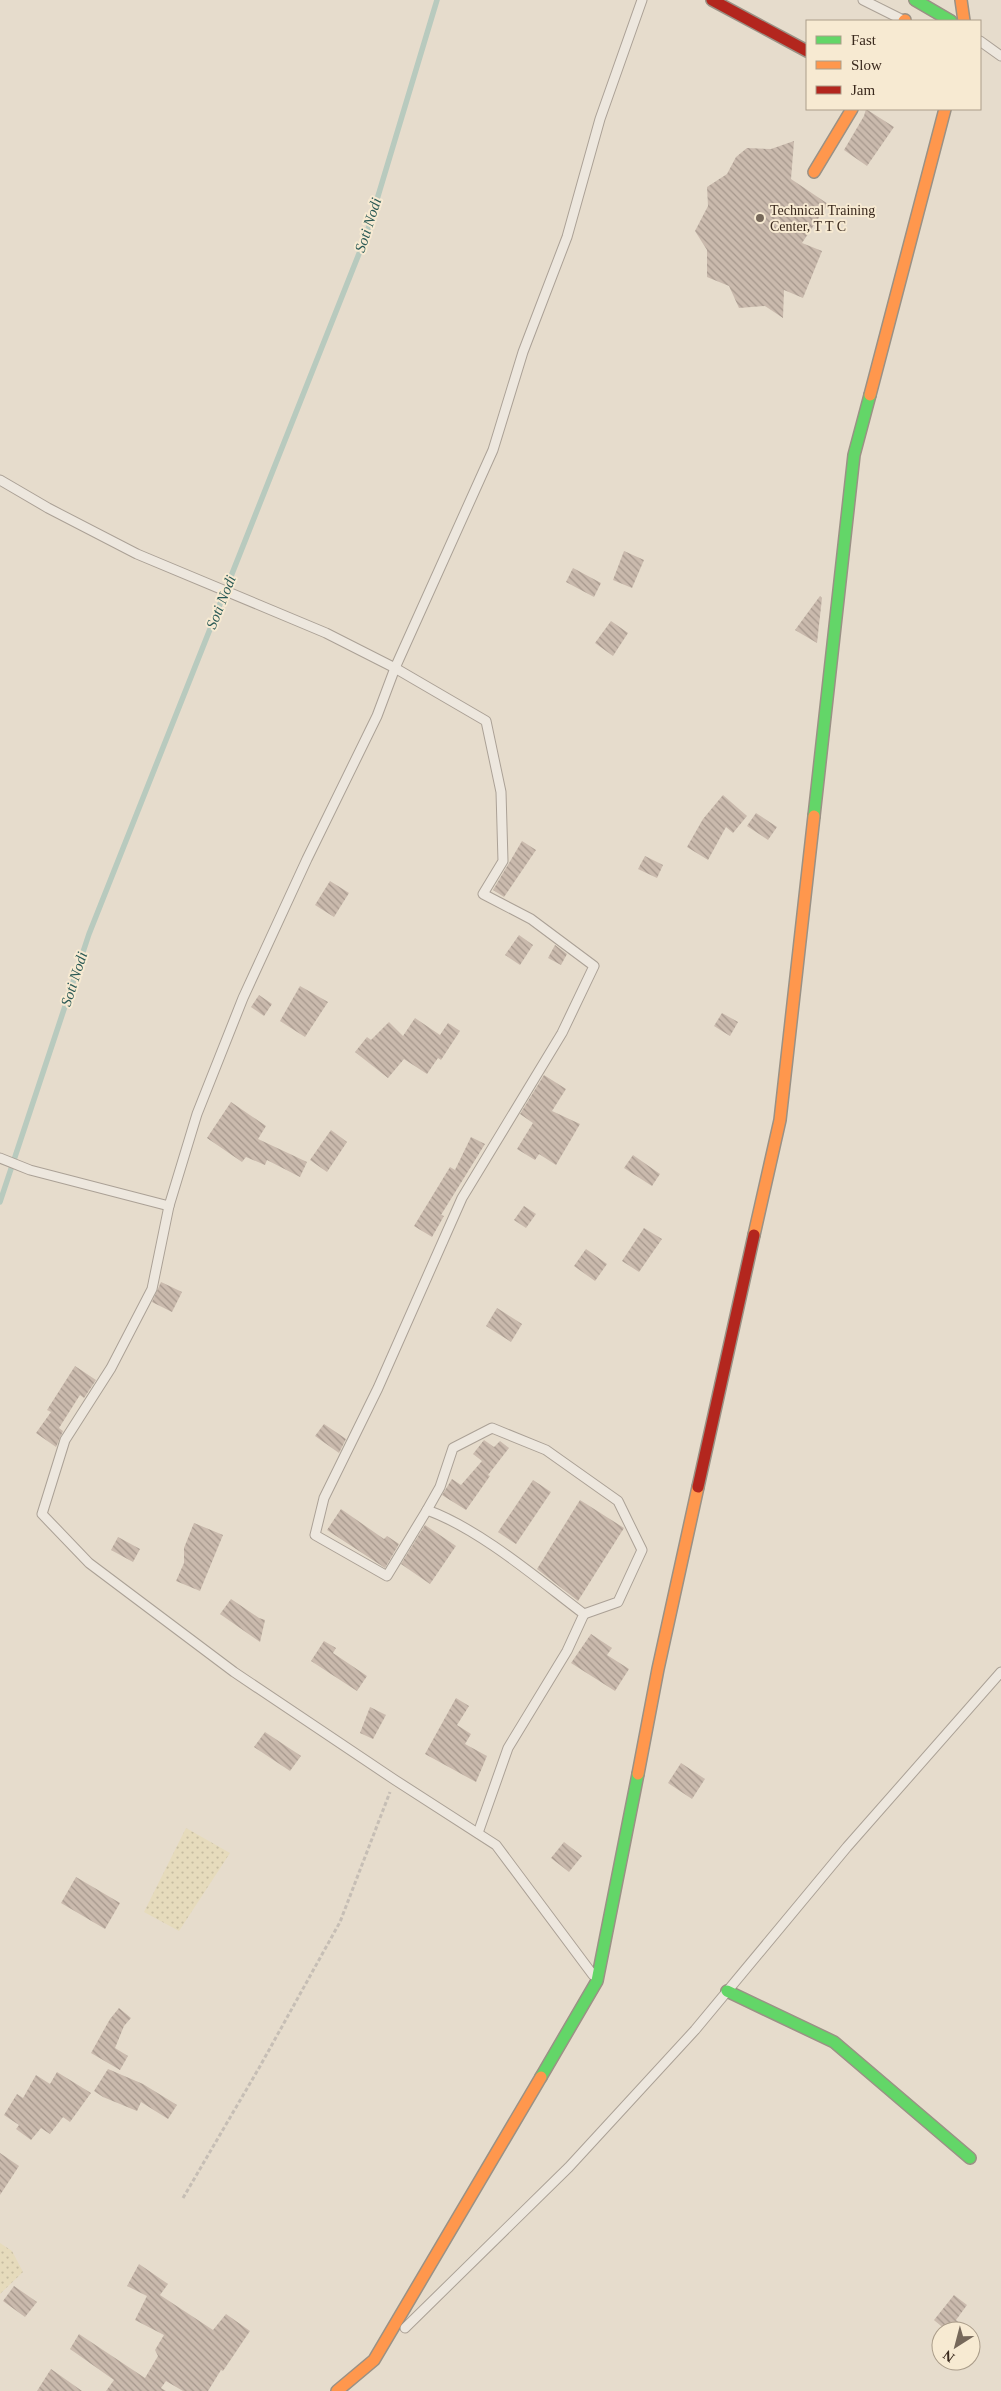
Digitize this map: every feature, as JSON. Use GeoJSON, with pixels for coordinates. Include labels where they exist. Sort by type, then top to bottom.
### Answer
{"type":"FeatureCollection","features":[{"type":"Feature","properties":{"kind":"main road"},"geometry":{"type":"LineString","coordinates":[[712,0],[806,50]]}},
{"type":"Feature","properties":{"kind":"main road"},"geometry":{"type":"LineString","coordinates":[[961,0],[964,20]]}},
{"type":"Feature","properties":{"kind":"main road"},"geometry":{"type":"LineString","coordinates":[[910,10],[946,20]]}},
{"type":"Feature","properties":{"kind":"main road"},"geometry":{"type":"LineString","coordinates":[[814,172],[851,110]]}},
{"type":"Feature","properties":{"kind":"main road"},"geometry":{"type":"LineString","coordinates":[[337,2391],[374,2360],[598,1981],[658,1668],[780,1120],[854,455],[944,110]]}},
{"type":"Feature","properties":{"kind":"main road"},"geometry":{"type":"LineString","coordinates":[[727,1991],[834,2042],[970,2158]]}},
{"type":"Feature","properties":{"kind":"lane"},"geometry":{"type":"LineString","coordinates":[[598,1981],[496,1844],[395,1780],[234,1672],[89,1563],[42,1514],[65,1440],[111,1368],[152,1289],[169,1206],[197,1114],[243,998],[307,859],[378,716],[395,668],[493,450],[523,352],[567,237],[600,119],[642,0]]}},
{"type":"Feature","properties":{"kind":"lane"},"geometry":{"type":"LineString","coordinates":[[863,0],[910,10]]}},
{"type":"Feature","properties":{"kind":"lane"},"geometry":{"type":"LineString","coordinates":[[981,42],[1001,56]]}},
{"type":"Feature","properties":{"kind":"lane"},"geometry":{"type":"LineString","coordinates":[[0,480],[48,508],[137,554],[326,633],[395,668],[486,721],[501,792],[503,861],[483,894],[531,919],[594,966],[562,1033],[462,1198],[378,1388],[324,1498],[315,1535],[387,1576],[440,1487],[453,1448],[492,1428],[546,1450],[618,1501],[642,1550],[618,1602],[584,1614],[567,1651],[508,1748],[478,1833]]}},
{"type":"Feature","properties":{"kind":"lane"},"geometry":{"type":"LineString","coordinates":[[0,1158],[30,1170],[169,1206]]}},
{"type":"Feature","properties":{"kind":"lane"},"geometry":{"type":"LineString","coordinates":[[427,1510],[447,1517],[499,1551],[584,1614]]}},
{"type":"Feature","properties":{"kind":"lane"},"geometry":{"type":"LineString","coordinates":[[374,2360],[569,2167],[695,2030],[847,1846],[1001,1672]]}},
{"type":"Feature","properties":{"kind":"path"},"geometry":{"type":"LineString","coordinates":[[183,2198],[264,2060],[340,1922],[395,1780]]}},
{"type":"Feature","properties":{"kind":"shaded area"},"geometry":{"type":"Polygon","coordinates":[[[186,1828],[230,1853],[179,1931],[144,1912],[186,1828]]]}},
{"type":"Feature","properties":{"kind":"shaded area"},"geometry":{"type":"Polygon","coordinates":[[[0,2243],[12,2251],[23,2272],[0,2294],[0,2243]]]}},
{"type":"Feature","properties":{"kind":"building"},"geometry":{"type":"Polygon","coordinates":[[[866,110],[868,110],[894,127],[867,166],[844,150],[866,110]]]}},
{"type":"Feature","properties":{"kind":"building","name":"Technical Training Center, T T C"},"geometry":{"type":"Polygon","coordinates":[[[794,141],[791,179],[828,204],[802,243],[822,251],[803,298],[784,290],[783,318],[765,306],[739,308],[729,286],[707,277],[707,250],[695,231],[708,206],[707,187],[727,174],[736,157],[747,148],[771,149],[794,141]]]}},
{"type":"Feature","properties":{"kind":"building"},"geometry":{"type":"Polygon","coordinates":[[[624,551],[644,560],[632,588],[613,580],[624,551]]]}},
{"type":"Feature","properties":{"kind":"building"},"geometry":{"type":"Polygon","coordinates":[[[573,568],[601,583],[594,597],[566,582],[573,568]]]}},
{"type":"Feature","properties":{"kind":"building"},"geometry":{"type":"Polygon","coordinates":[[[820,596],[822,598],[817,643],[795,630],[820,596]]]}},
{"type":"Feature","properties":{"kind":"building"},"geometry":{"type":"Polygon","coordinates":[[[611,621],[628,633],[613,656],[595,643],[611,621]]]}},
{"type":"Feature","properties":{"kind":"building"},"geometry":{"type":"Polygon","coordinates":[[[723,795],[747,816],[733,833],[726,827],[708,860],[687,847],[703,819],[723,795]]]}},
{"type":"Feature","properties":{"kind":"building"},"geometry":{"type":"Polygon","coordinates":[[[756,813],[777,827],[768,840],[747,826],[756,813]]]}},
{"type":"Feature","properties":{"kind":"building"},"geometry":{"type":"Polygon","coordinates":[[[522,841],[536,850],[504,897],[493,890],[522,841]]]}},
{"type":"Feature","properties":{"kind":"building"},"geometry":{"type":"Polygon","coordinates":[[[645,856],[663,865],[657,878],[638,869],[645,856]]]}},
{"type":"Feature","properties":{"kind":"building"},"geometry":{"type":"Polygon","coordinates":[[[330,881],[349,893],[334,917],[315,905],[330,881]]]}},
{"type":"Feature","properties":{"kind":"building"},"geometry":{"type":"Polygon","coordinates":[[[519,935],[533,945],[520,965],[505,955],[519,935]]]}},
{"type":"Feature","properties":{"kind":"building"},"geometry":{"type":"Polygon","coordinates":[[[555,945],[567,954],[561,965],[548,958],[555,945]]]}},
{"type":"Feature","properties":{"kind":"building"},"geometry":{"type":"Polygon","coordinates":[[[300,986],[328,1002],[305,1037],[280,1021],[300,986]]]}},
{"type":"Feature","properties":{"kind":"building"},"geometry":{"type":"Polygon","coordinates":[[[259,995],[272,1004],[264,1016],[251,1007],[259,995]]]}},
{"type":"Feature","properties":{"kind":"building"},"geometry":{"type":"Polygon","coordinates":[[[722,1013],[738,1022],[730,1036],[714,1026],[722,1013]]]}},
{"type":"Feature","properties":{"kind":"building"},"geometry":{"type":"Polygon","coordinates":[[[415,1018],[440,1035],[448,1023],[460,1031],[441,1060],[438,1058],[427,1074],[404,1059],[388,1078],[355,1052],[367,1037],[371,1040],[389,1022],[403,1036],[415,1018]]]}},
{"type":"Feature","properties":{"kind":"building"},"geometry":{"type":"Polygon","coordinates":[[[544,1075],[566,1089],[552,1111],[580,1124],[556,1165],[539,1154],[535,1160],[517,1149],[533,1123],[520,1114],[544,1075]]]}},
{"type":"Feature","properties":{"kind":"building"},"geometry":{"type":"Polygon","coordinates":[[[231,1102],[266,1126],[258,1139],[307,1162],[300,1177],[267,1160],[265,1165],[246,1157],[242,1162],[207,1138],[231,1102]]]}},
{"type":"Feature","properties":{"kind":"building"},"geometry":{"type":"Polygon","coordinates":[[[331,1130],[347,1142],[327,1172],[310,1160],[331,1130]]]}},
{"type":"Feature","properties":{"kind":"building"},"geometry":{"type":"Polygon","coordinates":[[[471,1137],[485,1144],[441,1215],[444,1216],[432,1237],[414,1226],[450,1167],[455,1170],[471,1137]]]}},
{"type":"Feature","properties":{"kind":"building"},"geometry":{"type":"Polygon","coordinates":[[[633,1155],[660,1174],[652,1186],[624,1168],[633,1155]]]}},
{"type":"Feature","properties":{"kind":"building"},"geometry":{"type":"Polygon","coordinates":[[[524,1206],[536,1214],[526,1228],[514,1220],[524,1206]]]}},
{"type":"Feature","properties":{"kind":"building"},"geometry":{"type":"Polygon","coordinates":[[[644,1228],[662,1239],[639,1272],[622,1261],[644,1228]]]}},
{"type":"Feature","properties":{"kind":"building"},"geometry":{"type":"Polygon","coordinates":[[[586,1249],[607,1264],[595,1281],[574,1266],[586,1249]]]}},
{"type":"Feature","properties":{"kind":"building"},"geometry":{"type":"Polygon","coordinates":[[[161,1282],[182,1292],[172,1312],[152,1302],[161,1282]]]}},
{"type":"Feature","properties":{"kind":"building"},"geometry":{"type":"Polygon","coordinates":[[[497,1308],[522,1324],[511,1342],[486,1326],[497,1308]]]}},
{"type":"Feature","properties":{"kind":"building"},"geometry":{"type":"Polygon","coordinates":[[[75,1366],[96,1380],[84,1398],[80,1395],[59,1428],[63,1431],[56,1447],[36,1433],[51,1412],[47,1410],[75,1366]]]}},
{"type":"Feature","properties":{"kind":"building"},"geometry":{"type":"Polygon","coordinates":[[[324,1424],[346,1439],[339,1453],[315,1436],[324,1424]]]}},
{"type":"Feature","properties":{"kind":"building"},"geometry":{"type":"Polygon","coordinates":[[[484,1440],[494,1447],[500,1441],[509,1448],[488,1475],[490,1476],[466,1510],[442,1495],[452,1479],[461,1485],[482,1461],[473,1454],[484,1440]]]}},
{"type":"Feature","properties":{"kind":"building"},"geometry":{"type":"Polygon","coordinates":[[[533,1480],[551,1492],[516,1544],[498,1532],[533,1480]]]}},
{"type":"Feature","properties":{"kind":"building"},"geometry":{"type":"Polygon","coordinates":[[[580,1500],[624,1528],[578,1601],[537,1569],[580,1500]]]}},
{"type":"Feature","properties":{"kind":"building"},"geometry":{"type":"Polygon","coordinates":[[[341,1509],[384,1539],[387,1536],[399,1544],[385,1568],[327,1530],[341,1509]]]}},
{"type":"Feature","properties":{"kind":"building"},"geometry":{"type":"Polygon","coordinates":[[[194,1523],[223,1535],[200,1591],[176,1581],[184,1563],[184,1548],[194,1523]]]}},
{"type":"Feature","properties":{"kind":"building"},"geometry":{"type":"Polygon","coordinates":[[[425,1525],[456,1546],[430,1584],[401,1564],[425,1525]]]}},
{"type":"Feature","properties":{"kind":"building"},"geometry":{"type":"Polygon","coordinates":[[[118,1537],[140,1549],[133,1562],[111,1550],[118,1537]]]}},
{"type":"Feature","properties":{"kind":"building"},"geometry":{"type":"Polygon","coordinates":[[[231,1599],[265,1620],[260,1642],[220,1614],[231,1599]]]}},
{"type":"Feature","properties":{"kind":"building"},"geometry":{"type":"Polygon","coordinates":[[[591,1634],[612,1648],[607,1655],[629,1669],[615,1691],[571,1663],[591,1634]]]}},
{"type":"Feature","properties":{"kind":"building"},"geometry":{"type":"Polygon","coordinates":[[[324,1641],[336,1648],[333,1653],[367,1676],[357,1691],[311,1661],[324,1641]]]}},
{"type":"Feature","properties":{"kind":"building"},"geometry":{"type":"Polygon","coordinates":[[[456,1698],[469,1706],[457,1725],[471,1734],[465,1744],[487,1756],[476,1782],[425,1754],[456,1698]]]}},
{"type":"Feature","properties":{"kind":"building"},"geometry":{"type":"Polygon","coordinates":[[[370,1707],[386,1715],[373,1739],[360,1733],[370,1707]]]}},
{"type":"Feature","properties":{"kind":"building"},"geometry":{"type":"Polygon","coordinates":[[[265,1732],[301,1756],[290,1771],[254,1747],[265,1732]]]}},
{"type":"Feature","properties":{"kind":"building"},"geometry":{"type":"Polygon","coordinates":[[[681,1763],[705,1779],[692,1799],[668,1783],[681,1763]]]}},
{"type":"Feature","properties":{"kind":"building"},"geometry":{"type":"Polygon","coordinates":[[[564,1842],[582,1856],[569,1872],[551,1858],[564,1842]]]}},
{"type":"Feature","properties":{"kind":"building"},"geometry":{"type":"Polygon","coordinates":[[[76,1877],[120,1903],[105,1929],[61,1903],[76,1877]]]}},
{"type":"Feature","properties":{"kind":"building"},"geometry":{"type":"Polygon","coordinates":[[[119,2008],[131,2018],[124,2026],[115,2048],[128,2056],[120,2070],[91,2053],[110,2019],[119,2008]]]}},
{"type":"Feature","properties":{"kind":"building"},"geometry":{"type":"Polygon","coordinates":[[[108,2069],[143,2084],[177,2105],[168,2119],[141,2102],[137,2111],[103,2097],[94,2091],[108,2069]]]}},
{"type":"Feature","properties":{"kind":"building"},"geometry":{"type":"Polygon","coordinates":[[[57,2072],[91,2093],[70,2122],[63,2117],[50,2134],[41,2128],[31,2140],[16,2129],[19,2125],[4,2115],[17,2094],[23,2098],[36,2075],[50,2084],[57,2072]]]}},
{"type":"Feature","properties":{"kind":"building"},"geometry":{"type":"Polygon","coordinates":[[[0,2153],[19,2166],[0,2195],[0,2153]]]}},
{"type":"Feature","properties":{"kind":"building"},"geometry":{"type":"Polygon","coordinates":[[[139,2264],[168,2284],[160,2295],[213,2330],[226,2314],[250,2331],[208,2391],[183,2391],[166,2381],[161,2388],[166,2391],[106,2391],[114,2380],[70,2349],[79,2334],[145,2378],[158,2356],[155,2350],[164,2335],[135,2320],[147,2296],[127,2286],[139,2264]]]}},
{"type":"Feature","properties":{"kind":"building"},"geometry":{"type":"Polygon","coordinates":[[[14,2286],[37,2302],[25,2317],[3,2301],[14,2286]]]}},
{"type":"Feature","properties":{"kind":"building"},"geometry":{"type":"Polygon","coordinates":[[[954,2295],[967,2305],[956,2320],[957,2321],[934,2320],[954,2295]]]}},
{"type":"Feature","properties":{"kind":"building"},"geometry":{"type":"Polygon","coordinates":[[[51,2369],[82,2391],[37,2391],[51,2369]]]}},
{"type":"Feature","properties":{"kind":"waterway","name":"Soti Nodi"},"geometry":{"type":"LineString","coordinates":[[0,1202],[89,934],[366,236],[437,0]]}},
{"type":"Feature","properties":{"kind":"traffic: fast"},"geometry":{"type":"LineString","coordinates":[[915,0],[949,20]]}},
{"type":"Feature","properties":{"kind":"traffic: fast"},"geometry":{"type":"LineString","coordinates":[[814,816],[854,455],[870,395]]}},
{"type":"Feature","properties":{"kind":"traffic: fast"},"geometry":{"type":"LineString","coordinates":[[541,2077],[597,1981],[638,1774]]}},
{"type":"Feature","properties":{"kind":"traffic: fast"},"geometry":{"type":"LineString","coordinates":[[727,1991],[834,2042],[970,2158]]}},
{"type":"Feature","properties":{"kind":"traffic: slow"},"geometry":{"type":"LineString","coordinates":[[961,0],[964,20]]}},
{"type":"Feature","properties":{"kind":"traffic: slow"},"geometry":{"type":"LineString","coordinates":[[814,172],[851,110]]}},
{"type":"Feature","properties":{"kind":"traffic: slow"},"geometry":{"type":"LineString","coordinates":[[870,395],[945,110]]}},
{"type":"Feature","properties":{"kind":"traffic: slow"},"geometry":{"type":"LineString","coordinates":[[754,1235],[780,1120],[814,816]]}},
{"type":"Feature","properties":{"kind":"traffic: slow"},"geometry":{"type":"LineString","coordinates":[[638,1774],[658,1669],[698,1487]]}},
{"type":"Feature","properties":{"kind":"traffic: slow"},"geometry":{"type":"LineString","coordinates":[[337,2391],[374,2360],[541,2077]]}},
{"type":"Feature","properties":{"kind":"traffic: jam"},"geometry":{"type":"LineString","coordinates":[[712,0],[806,50]]}},
{"type":"Feature","properties":{"kind":"traffic: jam"},"geometry":{"type":"LineString","coordinates":[[698,1487],[754,1235]]}},
{"type":"Feature","properties":{"kind":"place","name":"Technical Training Center, T T C"},"geometry":{"type":"Point","coordinates":[760,218]}}]}
